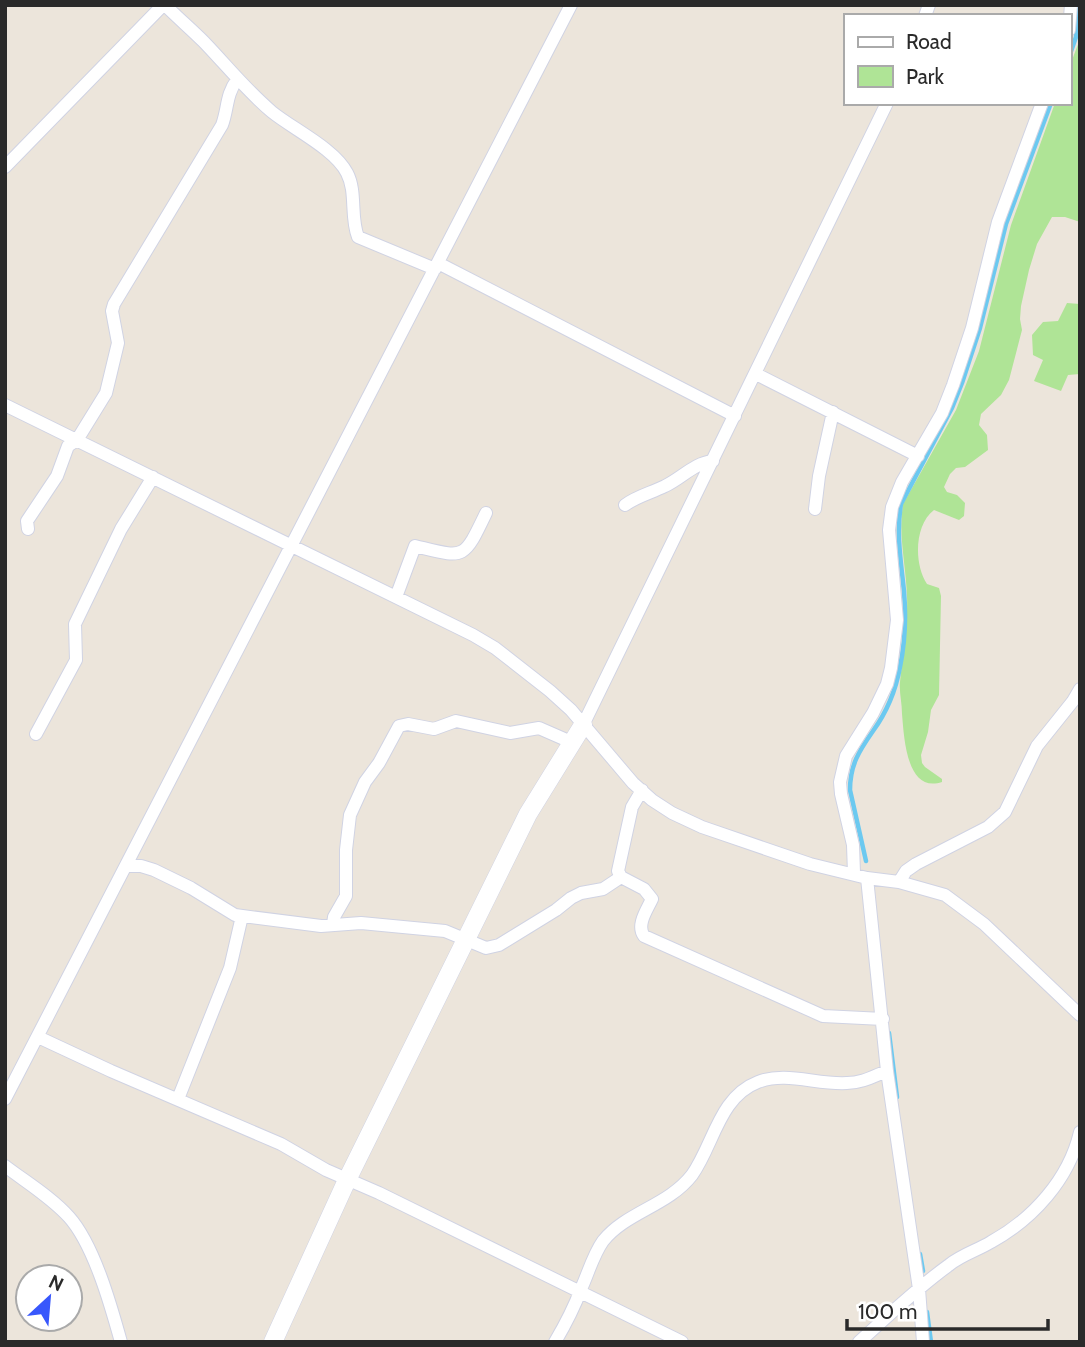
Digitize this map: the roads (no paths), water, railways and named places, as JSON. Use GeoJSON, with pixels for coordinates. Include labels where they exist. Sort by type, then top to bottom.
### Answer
{"type":"FeatureCollection","features":[{"type":"Feature","properties":{"kind":"street"},"geometry":{"type":"LineString","coordinates":[[5,167],[164,5],[272,112],[326,152],[346,171],[351,181],[358,237],[436,266],[735,416]]}},
{"type":"Feature","properties":{"kind":"street"},"geometry":{"type":"LineString","coordinates":[[5,1099],[571,5]]}},
{"type":"Feature","properties":{"kind":"street"},"geometry":{"type":"LineString","coordinates":[[28,529],[27,521],[57,476],[68,446],[77,440],[111,382],[118,343],[112,311],[114,304],[222,125],[227,96],[237,80]]}},
{"type":"Feature","properties":{"kind":"street"},"geometry":{"type":"LineString","coordinates":[[273,1342],[347,1180],[466,939],[528,814],[583,725],[886,105]]}},
{"type":"Feature","properties":{"kind":"street"},"geometry":{"type":"LineString","coordinates":[[923,1342],[919,1289],[887,1071],[883,1019],[860,876],[841,794],[841,771],[853,741],[873,713],[887,684],[891,668],[897,620],[888,530],[896,495],[942,413],[962,359],[999,222],[1041,105]]}},
{"type":"Feature","properties":{"kind":"street"},"geometry":{"type":"LineString","coordinates":[[756,374],[918,456]]}},
{"type":"Feature","properties":{"kind":"street"},"geometry":{"type":"LineString","coordinates":[[5,405],[495,648],[550,691],[642,790],[672,813],[702,827],[810,864],[945,895],[984,923],[1080,1016]]}},
{"type":"Feature","properties":{"kind":"street"},"geometry":{"type":"LineString","coordinates":[[815,509],[818,476],[832,412]]}},
{"type":"Feature","properties":{"kind":"street"},"geometry":{"type":"LineString","coordinates":[[625,505],[667,485],[703,462],[713,461]]}},
{"type":"Feature","properties":{"kind":"street"},"geometry":{"type":"LineString","coordinates":[[36,734],[75,660],[75,624],[121,530],[153,477]]}},
{"type":"Feature","properties":{"kind":"street"},"geometry":{"type":"LineString","coordinates":[[396,597],[415,546],[453,555],[460,553],[472,542],[486,513]]}},
{"type":"Feature","properties":{"kind":"street"},"geometry":{"type":"LineString","coordinates":[[899,883],[906,871],[916,864],[988,827],[1005,812],[1037,746],[1080,689]]}},
{"type":"Feature","properties":{"kind":"street"},"geometry":{"type":"LineString","coordinates":[[333,924],[334,917],[346,897],[346,850],[350,815],[365,782],[379,763],[399,726],[408,724],[434,729],[456,721],[510,733],[539,728],[571,741]]}},
{"type":"Feature","properties":{"kind":"street"},"geometry":{"type":"LineString","coordinates":[[621,877],[619,861],[632,807],[642,790]]}},
{"type":"Feature","properties":{"kind":"street"},"geometry":{"type":"LineString","coordinates":[[126,866],[141,866],[154,870],[204,895],[227,911],[242,916],[321,926],[361,923],[445,931],[486,948],[499,945],[571,898],[581,893],[603,889],[621,877]]}},
{"type":"Feature","properties":{"kind":"street"},"geometry":{"type":"LineString","coordinates":[[621,877],[644,889],[652,899],[640,926],[640,932],[649,940],[823,1016],[883,1019]]}},
{"type":"Feature","properties":{"kind":"street"},"geometry":{"type":"LineString","coordinates":[[178,1099],[230,968],[242,916]]}},
{"type":"Feature","properties":{"kind":"street"},"geometry":{"type":"LineString","coordinates":[[38,1037],[281,1144],[326,1170],[372,1189],[682,1342]]}},
{"type":"Feature","properties":{"kind":"street"},"geometry":{"type":"LineString","coordinates":[[555,1342],[596,1253],[608,1236],[625,1222],[671,1196],[691,1176],[724,1112],[742,1090],[756,1082],[779,1077],[848,1083],[862,1081],[887,1071]]}},
{"type":"Feature","properties":{"kind":"street"},"geometry":{"type":"LineString","coordinates":[[859,1342],[952,1262],[1003,1235],[1035,1208],[1060,1180],[1071,1160],[1080,1132]]}},
{"type":"Feature","properties":{"kind":"street"},"geometry":{"type":"LineString","coordinates":[[5,1166],[56,1206],[78,1229],[92,1256],[121,1342]]}},
{"type":"Feature","properties":{"kind":"waterway"},"geometry":{"type":"LineString","coordinates":[[1071,51],[1076,37],[1078,5]]}},
{"type":"Feature","properties":{"kind":"waterway"},"geometry":{"type":"LineString","coordinates":[[866,861],[850,781],[856,759],[890,700],[902,658],[905,610],[899,537],[901,504],[952,408],[962,383],[980,328],[1006,224],[1050,105]]}},
{"type":"Feature","properties":{"kind":"waterway"},"geometry":{"type":"LineString","coordinates":[[889,1033],[897,1097]]}},
{"type":"Feature","properties":{"kind":"waterway"},"geometry":{"type":"LineString","coordinates":[[920,1254],[923,1271]]}},
{"type":"Feature","properties":{"kind":"waterway"},"geometry":{"type":"LineString","coordinates":[[927,1312],[931,1342]]}}]}
